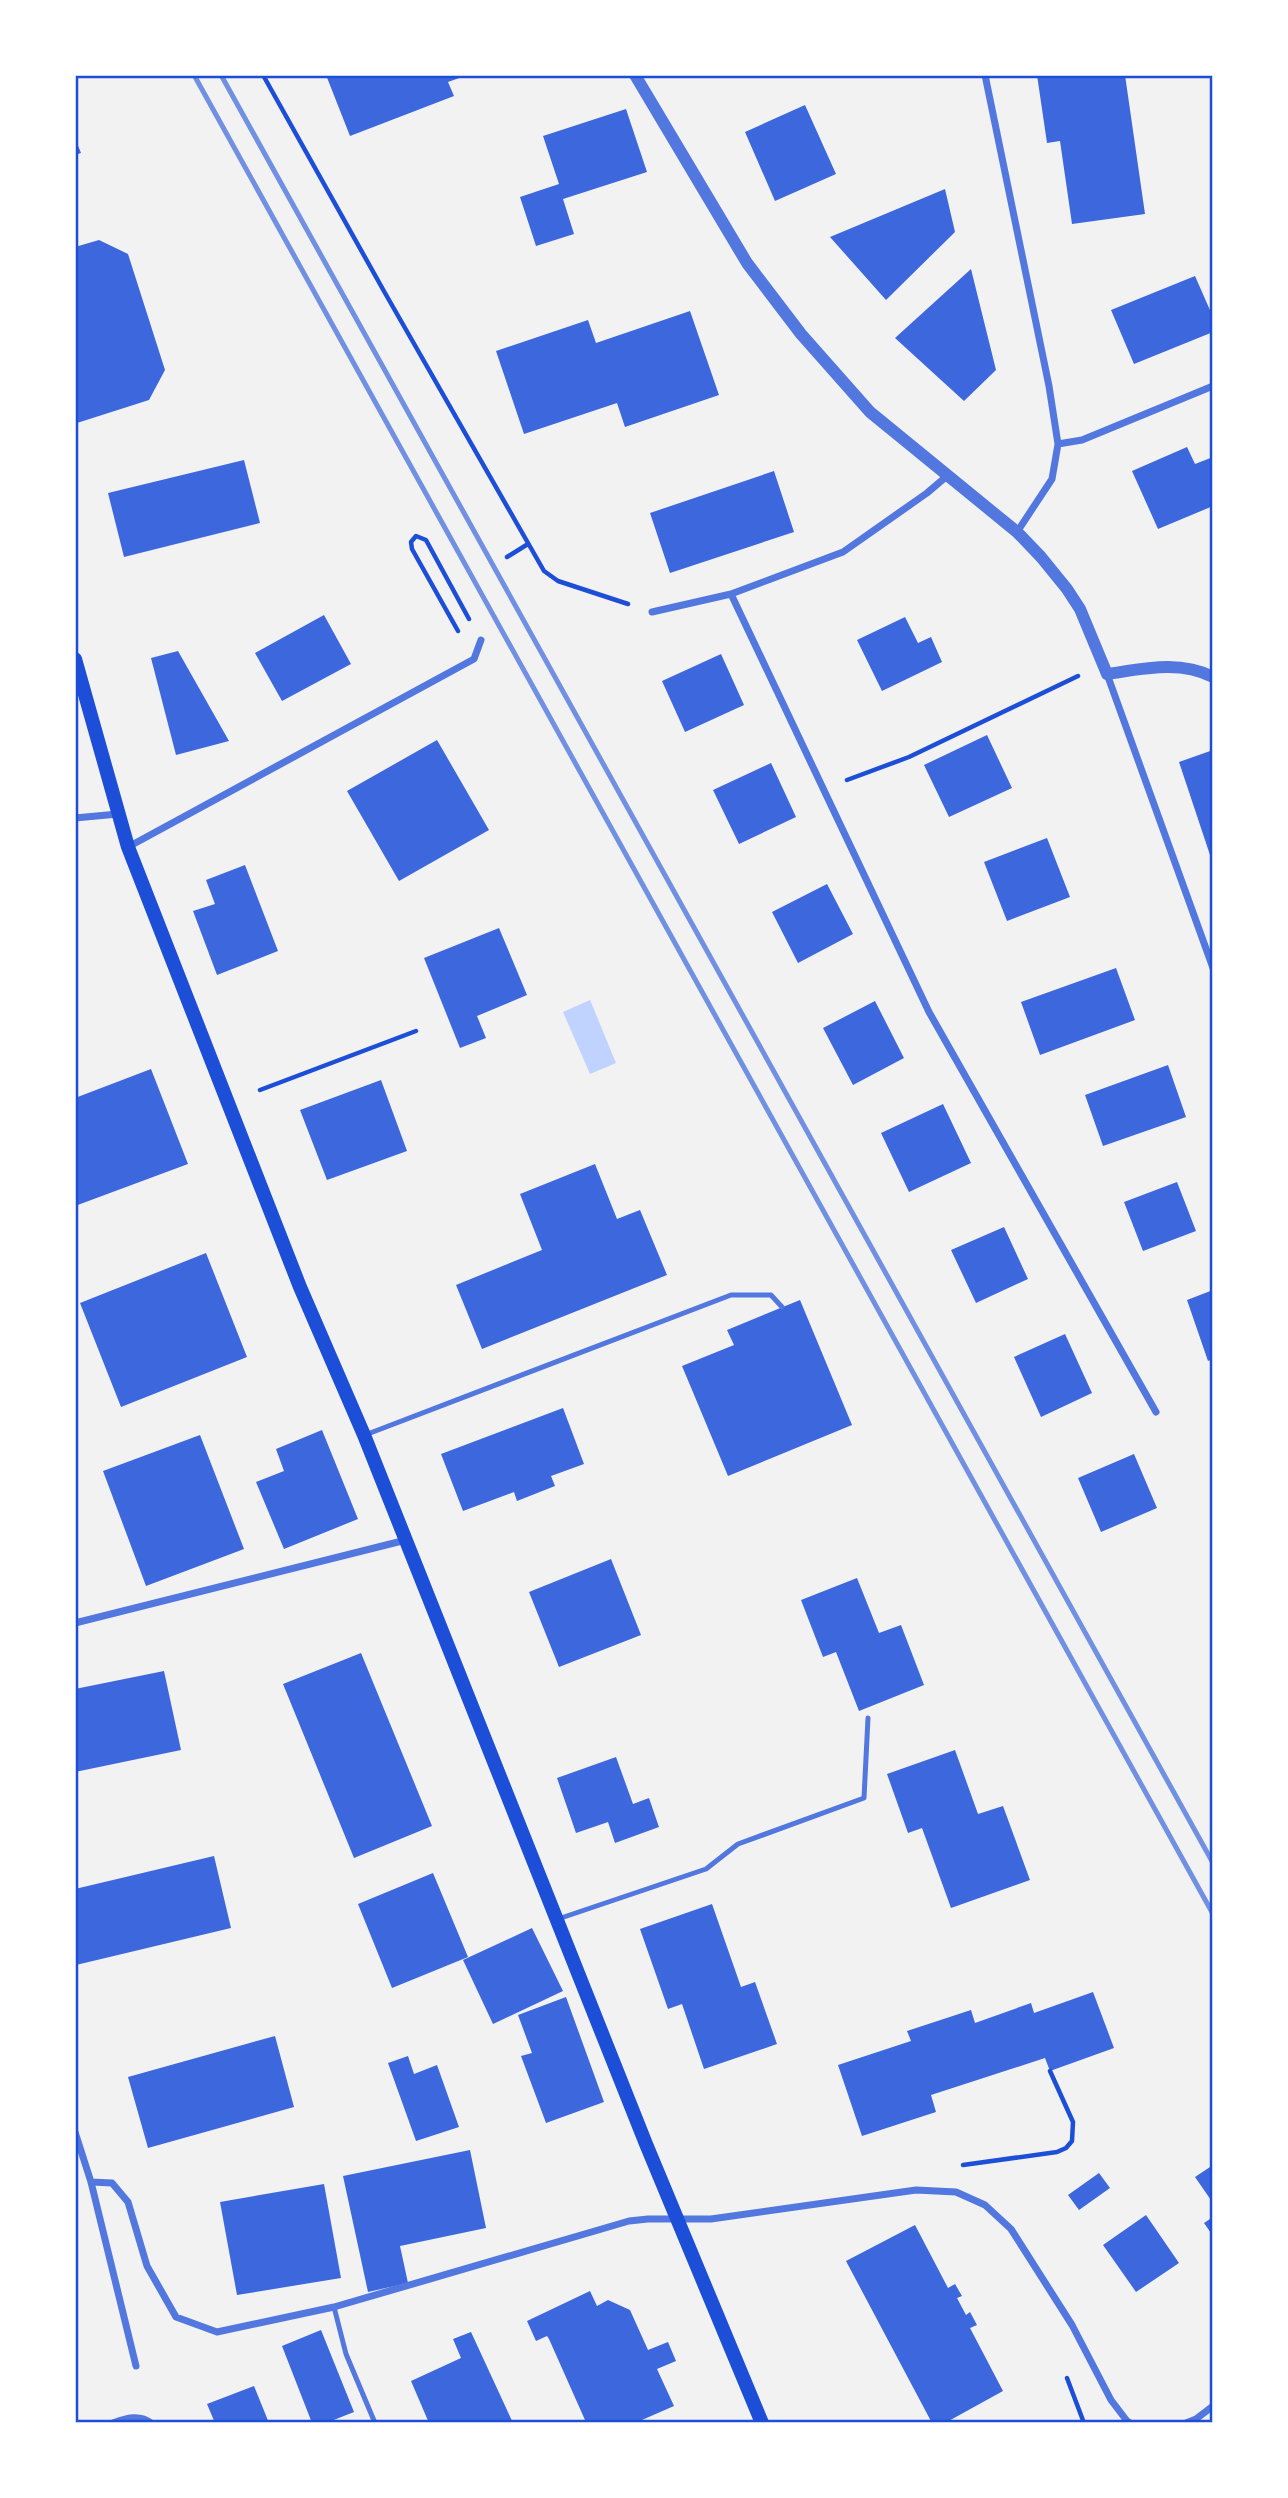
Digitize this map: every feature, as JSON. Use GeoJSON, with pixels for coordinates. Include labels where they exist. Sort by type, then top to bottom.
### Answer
{"type":"FeatureCollection","features":[{"type":"Feature","properties":{"kind":"main road"},"geometry":{"type":"LineString","coordinates":[[75,659],[128,847],[300,1287],[364,1435],[677,2219],[762,2423]]}},
{"type":"Feature","properties":{"kind":"street"},"geometry":{"type":"LineString","coordinates":[[635,75],[747,263],[801,334],[870,412],[1017,532],[1067,589],[1092,635],[1213,968]]}},
{"type":"Feature","properties":{"kind":"street"},"geometry":{"type":"LineString","coordinates":[[985,75],[1049,386],[1058,444],[1052,478],[1017,532]]}},
{"type":"Feature","properties":{"kind":"street"},"geometry":{"type":"LineString","coordinates":[[1058,444],[1082,440],[1213,386]]}},
{"type":"Feature","properties":{"kind":"street"},"geometry":{"type":"LineString","coordinates":[[652,612],[731,594],[843,552],[947,476]]}},
{"type":"Feature","properties":{"kind":"street"},"geometry":{"type":"LineString","coordinates":[[731,594],[929,1012],[1156,1412]]}},
{"type":"Feature","properties":{"kind":"street"},"geometry":{"type":"LineString","coordinates":[[128,847],[474,660],[481,640]]}},
{"type":"Feature","properties":{"kind":"street"},"geometry":{"type":"LineString","coordinates":[[1107,674],[1177,667],[1196,669],[1213,677]]}},
{"type":"Feature","properties":{"kind":"street"},"geometry":{"type":"LineString","coordinates":[[75,818],[118,814]]}},
{"type":"Feature","properties":{"kind":"street"},"geometry":{"type":"LineString","coordinates":[[75,1623],[406,1539]]}},
{"type":"Feature","properties":{"kind":"street"},"geometry":{"type":"LineString","coordinates":[[75,2132],[91,2182],[136,2366]]}},
{"type":"Feature","properties":{"kind":"street"},"geometry":{"type":"LineString","coordinates":[[91,2182],[112,2183],[128,2202],[147,2266],[176,2317],[217,2332],[334,2308],[629,2221],[710,2220],[916,2190],[956,2192],[985,2205],[1011,2229],[1072,2325],[1111,2400],[1130,2423]]}},
{"type":"Feature","properties":{"kind":"street"},"geometry":{"type":"LineString","coordinates":[[1186,2423],[1213,2406]]}},
{"type":"Feature","properties":{"kind":"street"},"geometry":{"type":"LineString","coordinates":[[113,2423],[127,2417],[150,2421]]}},
{"type":"Feature","properties":{"kind":"lane"},"geometry":{"type":"LineString","coordinates":[[364,1435],[731,1295],[771,1295],[782,1307]]}},
{"type":"Feature","properties":{"kind":"lane"},"geometry":{"type":"LineString","coordinates":[[558,1919],[706,1869],[738,1844],[864,1798],[868,1718]]}},
{"type":"Feature","properties":{"kind":"lane"},"geometry":{"type":"LineString","coordinates":[[334,2308],[346,2354],[375,2423]]}},
{"type":"Feature","properties":{"kind":"path"},"geometry":{"type":"LineString","coordinates":[[263,75],[544,571],[558,581],[652,612]]}},
{"type":"Feature","properties":{"kind":"path"},"geometry":{"type":"LineString","coordinates":[[474,660],[412,549],[411,542],[416,536],[426,540],[481,640]]}},
{"type":"Feature","properties":{"kind":"path"},"geometry":{"type":"LineString","coordinates":[[507,557],[528,544]]}},
{"type":"Feature","properties":{"kind":"path"},"geometry":{"type":"LineString","coordinates":[[824,789],[909,757],[1079,676]]}},
{"type":"Feature","properties":{"kind":"path"},"geometry":{"type":"LineString","coordinates":[[260,1090],[416,1031]]}},
{"type":"Feature","properties":{"kind":"water"},"geometry":{"type":"Polygon","coordinates":[[[590,1000],[616,1063],[590,1074],[563,1012],[590,1000]]]}},
{"type":"Feature","properties":{"kind":"building"},"geometry":{"type":"Polygon","coordinates":[[[326,75],[465,76],[448,82],[454,96],[350,136],[326,75]]]}},
{"type":"Feature","properties":{"kind":"building"},"geometry":{"type":"Polygon","coordinates":[[[1037,75],[1125,75],[1145,214],[1072,224],[1060,141],[1047,143],[1037,75]]]}},
{"type":"Feature","properties":{"kind":"building"},"geometry":{"type":"Polygon","coordinates":[[[805,105],[836,174],[775,201],[745,132],[805,105]]]}},
{"type":"Feature","properties":{"kind":"building"},"geometry":{"type":"Polygon","coordinates":[[[626,109],[647,172],[563,199],[574,234],[536,246],[520,197],[559,184],[543,136],[626,109]]]}},
{"type":"Feature","properties":{"kind":"building"},"geometry":{"type":"Polygon","coordinates":[[[75,138],[81,153],[75,155],[75,138]]]}},
{"type":"Feature","properties":{"kind":"building"},"geometry":{"type":"Polygon","coordinates":[[[945,189],[955,232],[886,300],[830,237],[945,189]]]}},
{"type":"Feature","properties":{"kind":"building"},"geometry":{"type":"Polygon","coordinates":[[[99,240],[128,254],[165,370],[149,400],[77,423],[75,247],[99,240]]]}},
{"type":"Feature","properties":{"kind":"building"},"geometry":{"type":"Polygon","coordinates":[[[971,269],[996,370],[964,401],[895,338],[971,269]]]}},
{"type":"Feature","properties":{"kind":"building"},"geometry":{"type":"Polygon","coordinates":[[[1195,276],[1213,317],[1213,332],[1134,364],[1111,310],[1195,276]]]}},
{"type":"Feature","properties":{"kind":"building"},"geometry":{"type":"Polygon","coordinates":[[[690,311],[719,395],[625,427],[617,403],[524,434],[496,351],[588,320],[596,343],[690,311]]]}},
{"type":"Feature","properties":{"kind":"building"},"geometry":{"type":"Polygon","coordinates":[[[1187,447],[1195,464],[1213,457],[1213,506],[1158,529],[1132,471],[1187,447]]]}},
{"type":"Feature","properties":{"kind":"building"},"geometry":{"type":"Polygon","coordinates":[[[244,460],[260,523],[124,557],[108,493],[244,460]]]}},
{"type":"Feature","properties":{"kind":"building"},"geometry":{"type":"Polygon","coordinates":[[[774,471],[794,532],[670,573],[650,513],[774,471]]]}},
{"type":"Feature","properties":{"kind":"building"},"geometry":{"type":"Polygon","coordinates":[[[324,615],[351,664],[282,701],[255,653],[324,615]]]}},
{"type":"Feature","properties":{"kind":"building"},"geometry":{"type":"Polygon","coordinates":[[[905,617],[918,643],[931,637],[942,662],[882,691],[857,640],[905,617]]]}},
{"type":"Feature","properties":{"kind":"building"},"geometry":{"type":"Polygon","coordinates":[[[178,651],[229,741],[176,755],[151,658],[178,651]]]}},
{"type":"Feature","properties":{"kind":"building"},"geometry":{"type":"Polygon","coordinates":[[[721,654],[744,705],[685,732],[662,681],[721,654]]]}},
{"type":"Feature","properties":{"kind":"building"},"geometry":{"type":"Polygon","coordinates":[[[987,735],[1012,788],[949,817],[924,765],[987,735]]]}},
{"type":"Feature","properties":{"kind":"building"},"geometry":{"type":"Polygon","coordinates":[[[437,740],[489,830],[399,881],[347,791],[437,740]]]}},
{"type":"Feature","properties":{"kind":"building"},"geometry":{"type":"Polygon","coordinates":[[[1213,750],[1213,861],[1212,861],[1179,762],[1213,750]]]}},
{"type":"Feature","properties":{"kind":"building"},"geometry":{"type":"Polygon","coordinates":[[[771,763],[796,817],[739,844],[713,790],[771,763]]]}},
{"type":"Feature","properties":{"kind":"building"},"geometry":{"type":"Polygon","coordinates":[[[1047,838],[1070,897],[1007,921],[984,862],[1047,838]]]}},
{"type":"Feature","properties":{"kind":"building"},"geometry":{"type":"Polygon","coordinates":[[[245,865],[278,951],[217,975],[193,911],[215,904],[206,880],[245,865]]]}},
{"type":"Feature","properties":{"kind":"building"},"geometry":{"type":"Polygon","coordinates":[[[827,884],[853,934],[798,963],[772,912],[827,884]]]}},
{"type":"Feature","properties":{"kind":"building"},"geometry":{"type":"Polygon","coordinates":[[[499,928],[527,995],[477,1016],[486,1038],[460,1048],[424,958],[499,928]]]}},
{"type":"Feature","properties":{"kind":"building"},"geometry":{"type":"Polygon","coordinates":[[[1116,968],[1135,1020],[1040,1055],[1021,1002],[1116,968]]]}},
{"type":"Feature","properties":{"kind":"building"},"geometry":{"type":"Polygon","coordinates":[[[875,1001],[904,1058],[853,1085],[823,1028],[875,1001]]]}},
{"type":"Feature","properties":{"kind":"building"},"geometry":{"type":"Polygon","coordinates":[[[1168,1065],[1186,1117],[1103,1146],[1085,1095],[1168,1065]]]}},
{"type":"Feature","properties":{"kind":"building"},"geometry":{"type":"Polygon","coordinates":[[[151,1069],[188,1164],[75,1206],[75,1098],[151,1069]]]}},
{"type":"Feature","properties":{"kind":"building"},"geometry":{"type":"Polygon","coordinates":[[[381,1080],[407,1151],[327,1180],[300,1110],[381,1080]]]}},
{"type":"Feature","properties":{"kind":"building"},"geometry":{"type":"Polygon","coordinates":[[[943,1104],[971,1163],[909,1192],[881,1133],[943,1104]]]}},
{"type":"Feature","properties":{"kind":"building"},"geometry":{"type":"Polygon","coordinates":[[[595,1164],[617,1219],[640,1210],[667,1275],[482,1349],[456,1285],[542,1250],[520,1194],[595,1164]]]}},
{"type":"Feature","properties":{"kind":"building"},"geometry":{"type":"Polygon","coordinates":[[[1177,1182],[1196,1231],[1143,1251],[1124,1202],[1177,1182]]]}},
{"type":"Feature","properties":{"kind":"building"},"geometry":{"type":"Polygon","coordinates":[[[1004,1227],[1028,1279],[976,1303],[951,1250],[1004,1227]]]}},
{"type":"Feature","properties":{"kind":"building"},"geometry":{"type":"Polygon","coordinates":[[[206,1253],[247,1357],[121,1407],[80,1303],[206,1253]]]}},
{"type":"Feature","properties":{"kind":"building"},"geometry":{"type":"Polygon","coordinates":[[[1213,1290],[1213,1359],[1208,1361],[1187,1300],[1213,1290]]]}},
{"type":"Feature","properties":{"kind":"building"},"geometry":{"type":"Polygon","coordinates":[[[800,1300],[852,1425],[728,1476],[682,1366],[734,1345],[727,1330],[800,1300]]]}},
{"type":"Feature","properties":{"kind":"building"},"geometry":{"type":"Polygon","coordinates":[[[1065,1334],[1092,1393],[1041,1417],[1014,1357],[1065,1334]]]}},
{"type":"Feature","properties":{"kind":"building"},"geometry":{"type":"Polygon","coordinates":[[[563,1408],[584,1464],[551,1476],[555,1486],[517,1501],[514,1492],[463,1511],[441,1454],[563,1408]]]}},
{"type":"Feature","properties":{"kind":"building"},"geometry":{"type":"Polygon","coordinates":[[[322,1430],[358,1519],[284,1549],[256,1482],[284,1471],[276,1449],[322,1430]]]}},
{"type":"Feature","properties":{"kind":"building"},"geometry":{"type":"Polygon","coordinates":[[[200,1435],[244,1549],[146,1586],[103,1471],[200,1435]]]}},
{"type":"Feature","properties":{"kind":"building"},"geometry":{"type":"Polygon","coordinates":[[[1134,1454],[1157,1508],[1101,1532],[1078,1478],[1134,1454]]]}},
{"type":"Feature","properties":{"kind":"building"},"geometry":{"type":"Polygon","coordinates":[[[611,1559],[641,1635],[559,1667],[529,1592],[611,1559]]]}},
{"type":"Feature","properties":{"kind":"building"},"geometry":{"type":"Polygon","coordinates":[[[857,1578],[879,1633],[901,1625],[924,1685],[859,1711],[836,1652],[823,1657],[801,1600],[857,1578]]]}},
{"type":"Feature","properties":{"kind":"building"},"geometry":{"type":"Polygon","coordinates":[[[361,1653],[432,1826],[354,1858],[283,1684],[361,1653]]]}},
{"type":"Feature","properties":{"kind":"building"},"geometry":{"type":"Polygon","coordinates":[[[164,1671],[181,1750],[75,1772],[75,1689],[164,1671]]]}},
{"type":"Feature","properties":{"kind":"building"},"geometry":{"type":"Polygon","coordinates":[[[955,1750],[978,1814],[1003,1806],[1030,1880],[951,1908],[922,1828],[908,1833],[887,1774],[955,1750]]]}},
{"type":"Feature","properties":{"kind":"building"},"geometry":{"type":"Polygon","coordinates":[[[616,1757],[633,1804],[649,1798],[659,1827],[615,1843],[608,1822],[576,1833],[557,1778],[616,1757]]]}},
{"type":"Feature","properties":{"kind":"building"},"geometry":{"type":"Polygon","coordinates":[[[214,1856],[231,1928],[76,1965],[75,1889],[214,1856]]]}},
{"type":"Feature","properties":{"kind":"building"},"geometry":{"type":"Polygon","coordinates":[[[433,1873],[468,1957],[392,1988],[358,1904],[433,1873]]]}},
{"type":"Feature","properties":{"kind":"building"},"geometry":{"type":"Polygon","coordinates":[[[712,1904],[741,1987],[755,1982],[777,2044],[704,2069],[682,2004],[668,2009],[640,1929],[712,1904]]]}},
{"type":"Feature","properties":{"kind":"building"},"geometry":{"type":"Polygon","coordinates":[[[532,1928],[563,1991],[493,2024],[463,1960],[532,1928]]]}},
{"type":"Feature","properties":{"kind":"building"},"geometry":{"type":"Polygon","coordinates":[[[1093,1992],[1114,2048],[1050,2071],[1045,2058],[931,2095],[936,2112],[862,2136],[838,2065],[911,2041],[907,2031],[971,2010],[975,2023],[1031,2003],[1034,2013],[1093,1992]]]}},
{"type":"Feature","properties":{"kind":"building"},"geometry":{"type":"Polygon","coordinates":[[[566,1997],[604,2102],[546,2123],[521,2056],[532,2053],[518,2015],[566,1997]]]}},
{"type":"Feature","properties":{"kind":"building"},"geometry":{"type":"Polygon","coordinates":[[[275,2036],[294,2107],[148,2148],[128,2077],[275,2036]]]}},
{"type":"Feature","properties":{"kind":"building"},"geometry":{"type":"Polygon","coordinates":[[[408,2056],[414,2074],[437,2065],[459,2127],[416,2141],[388,2063],[408,2056]]]}},
{"type":"Feature","properties":{"kind":"building"},"geometry":{"type":"Polygon","coordinates":[[[470,2150],[486,2228],[400,2246],[408,2283],[368,2292],[343,2176],[470,2150]]]}},
{"type":"Feature","properties":{"kind":"building"},"geometry":{"type":"Polygon","coordinates":[[[1213,2165],[1213,2203],[1195,2177],[1213,2165]]]}},
{"type":"Feature","properties":{"kind":"building"},"geometry":{"type":"Polygon","coordinates":[[[1099,2173],[1110,2188],[1079,2210],[1068,2195],[1099,2173]]]}},
{"type":"Feature","properties":{"kind":"building"},"geometry":{"type":"Polygon","coordinates":[[[324,2184],[341,2278],[237,2295],[220,2202],[324,2184]]]}},
{"type":"Feature","properties":{"kind":"building"},"geometry":{"type":"Polygon","coordinates":[[[1146,2215],[1179,2263],[1136,2292],[1103,2245],[1146,2215]]]}},
{"type":"Feature","properties":{"kind":"building"},"geometry":{"type":"Polygon","coordinates":[[[1213,2217],[1213,2236],[1204,2223],[1213,2217]]]}},
{"type":"Feature","properties":{"kind":"building"},"geometry":{"type":"Polygon","coordinates":[[[915,2225],[948,2288],[955,2284],[962,2296],[957,2298],[966,2315],[970,2312],[977,2325],[970,2328],[1003,2391],[945,2423],[932,2423],[846,2261],[915,2225]]]}},
{"type":"Feature","properties":{"kind":"building"},"geometry":{"type":"Polygon","coordinates":[[[590,2291],[597,2306],[608,2300],[630,2310],[648,2350],[668,2342],[676,2361],[657,2369],[674,2406],[635,2423],[578,2423],[585,2420],[549,2339],[547,2336],[536,2341],[527,2321],[590,2291]]]}},
{"type":"Feature","properties":{"kind":"building"},"geometry":{"type":"Polygon","coordinates":[[[321,2330],[354,2412],[326,2423],[312,2423],[282,2346],[321,2330]]]}},
{"type":"Feature","properties":{"kind":"building"},"geometry":{"type":"Polygon","coordinates":[[[471,2332],[513,2423],[429,2423],[411,2381],[461,2358],[453,2339],[471,2332]]]}},
{"type":"Feature","properties":{"kind":"building"},"geometry":{"type":"Polygon","coordinates":[[[254,2386],[269,2423],[215,2423],[207,2404],[254,2386]]]}},
{"type":"Feature","properties":{"kind":"railway"},"geometry":{"type":"LineString","coordinates":[[194,75],[1213,1914]]}},
{"type":"Feature","properties":{"kind":"railway"},"geometry":{"type":"LineString","coordinates":[[221,75],[1213,1863]]}}]}
